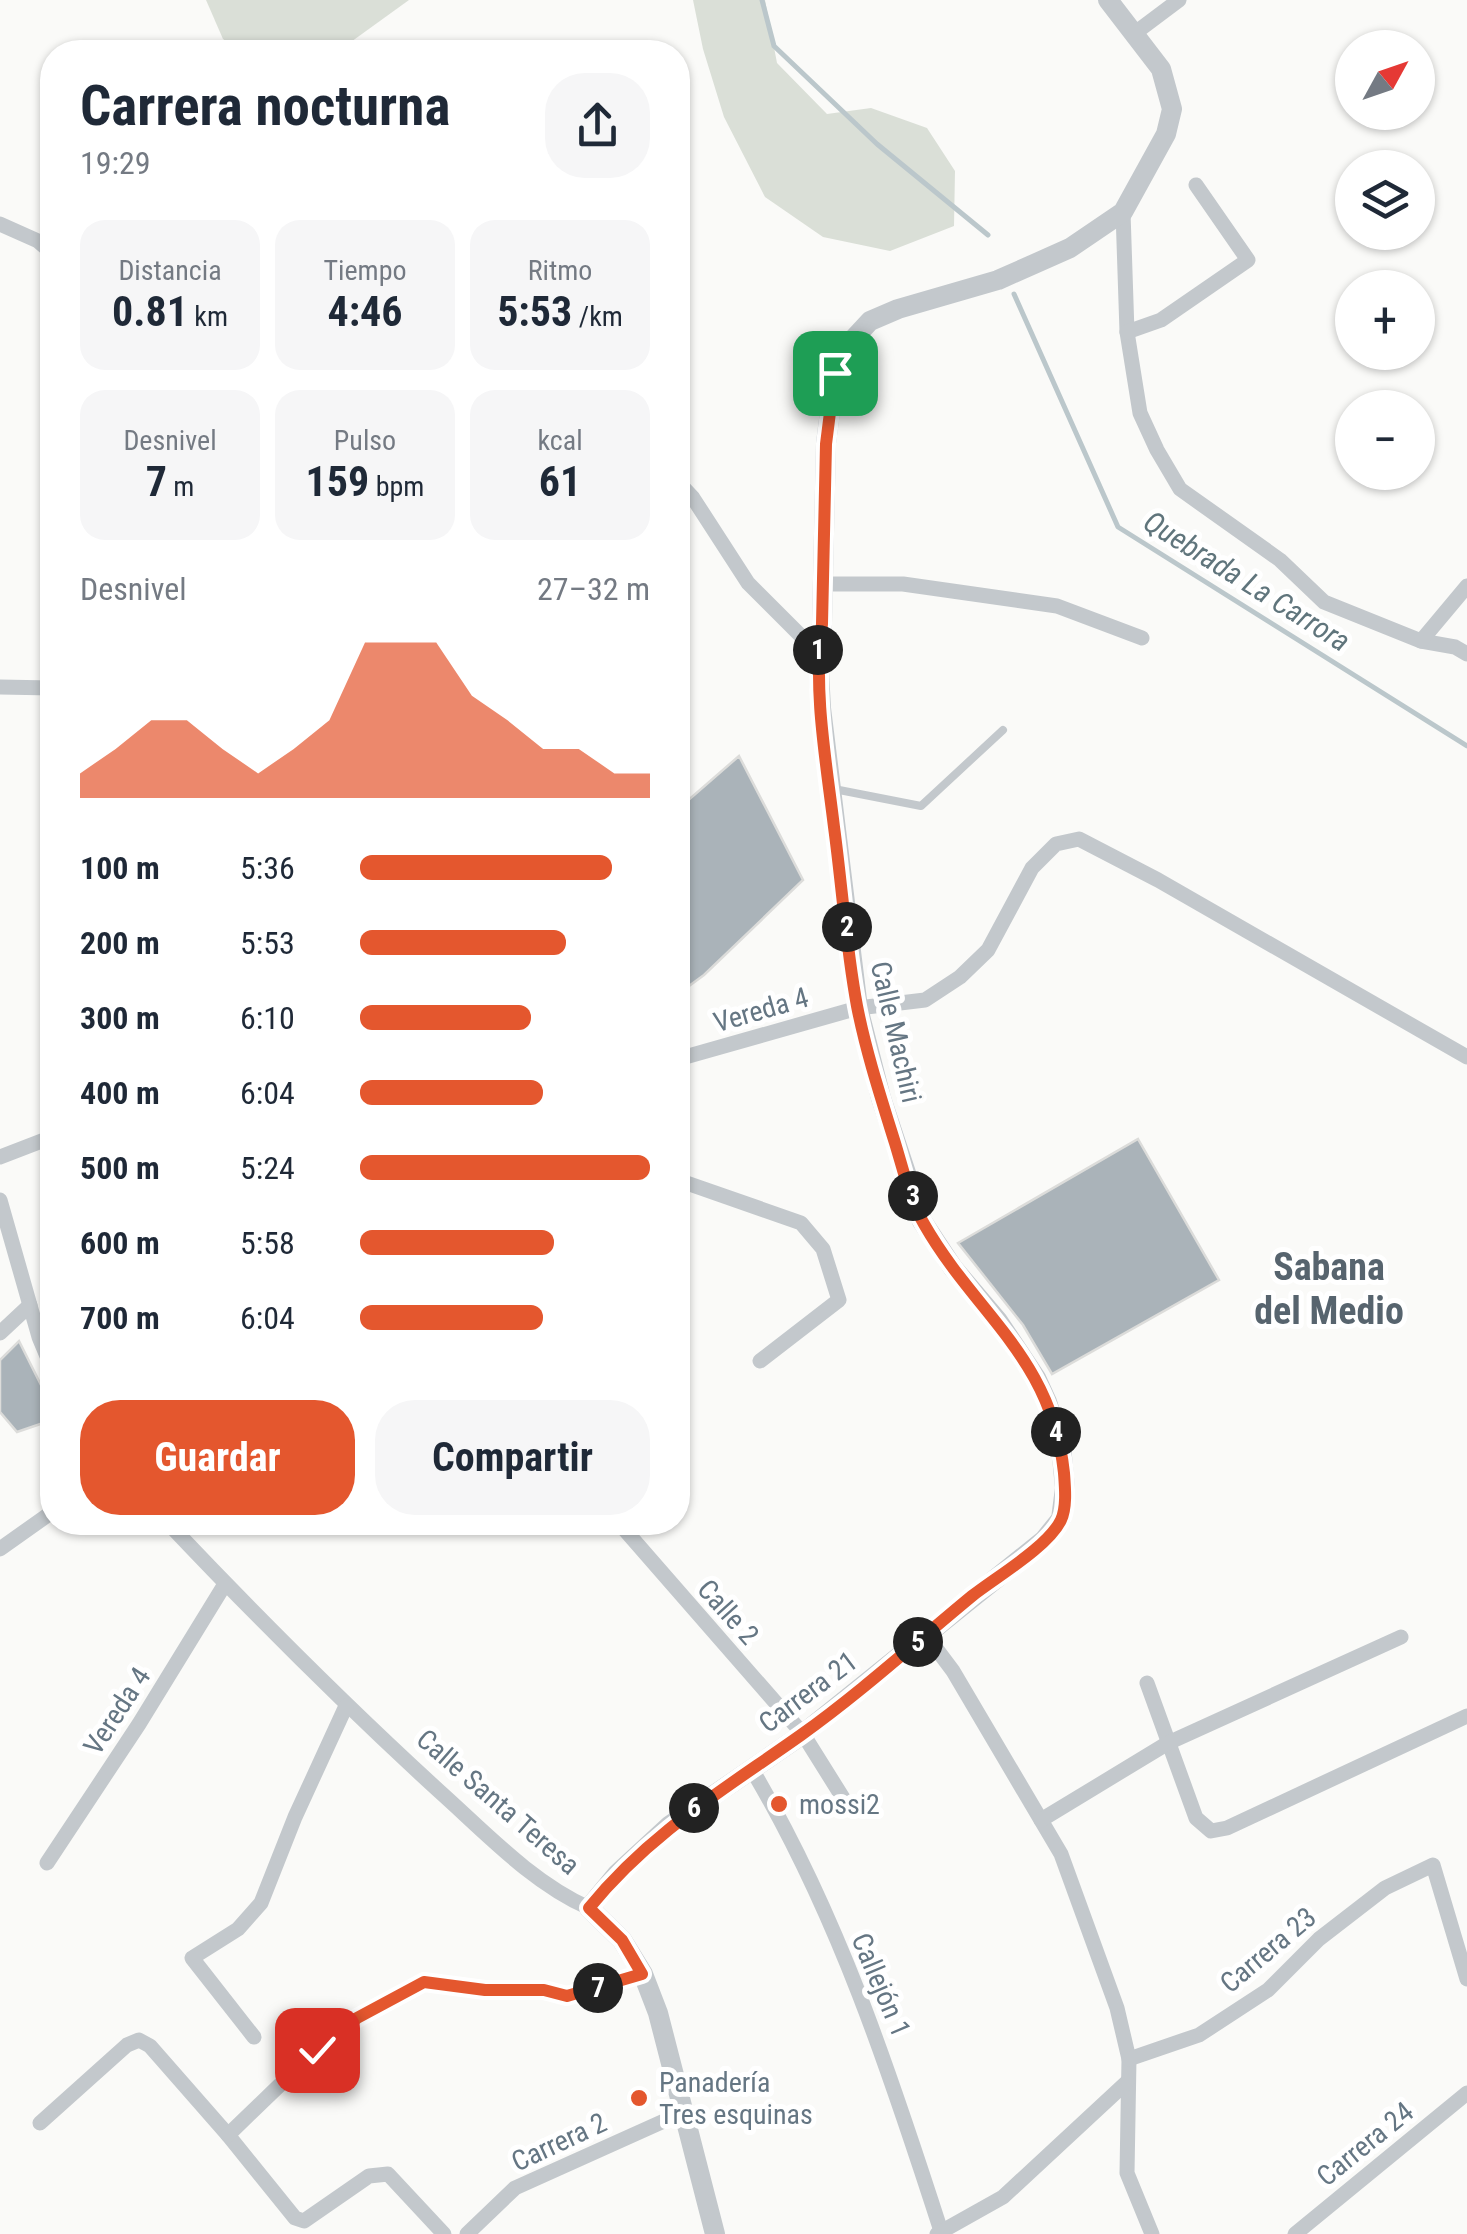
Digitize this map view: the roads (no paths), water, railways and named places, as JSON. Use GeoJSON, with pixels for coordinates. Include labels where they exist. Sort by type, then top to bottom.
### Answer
{"type":"FeatureCollection","features":[{"type":"Feature","properties":{"kind":"street"},"geometry":{"type":"LineString","coordinates":[[1108,0],[1161,68],[1172,109],[1166,134],[1123,212],[1127,332],[1140,413],[1180,489],[1280,560],[1324,602],[1421,641],[1467,654]]}},
{"type":"Feature","properties":{"kind":"street"},"geometry":{"type":"LineString","coordinates":[[1135,33],[1179,0]]}},
{"type":"Feature","properties":{"kind":"street"},"geometry":{"type":"LineString","coordinates":[[1127,332],[1161,320],[1248,260],[1196,185]]}},
{"type":"Feature","properties":{"kind":"street","name":"Calle Machiri"},"geometry":{"type":"LineString","coordinates":[[1061,1519],[1065,1488],[1061,1446],[1046,1402],[1036,1378],[998,1321],[922,1221],[881,1098],[858,1008],[830,788],[818,653],[826,444],[835,373],[844,349],[870,321],[1040,264],[1123,212]]}},
{"type":"Feature","properties":{"kind":"street"},"geometry":{"type":"LineString","coordinates":[[0,224],[40,244]]}},
{"type":"Feature","properties":{"kind":"street"},"geometry":{"type":"LineString","coordinates":[[690,495],[748,583],[818,653]]}},
{"type":"Feature","properties":{"kind":"street"},"geometry":{"type":"LineString","coordinates":[[823,584],[903,584],[1057,606],[1142,638]]}},
{"type":"Feature","properties":{"kind":"street"},"geometry":{"type":"LineString","coordinates":[[1421,641],[1467,586]]}},
{"type":"Feature","properties":{"kind":"street"},"geometry":{"type":"LineString","coordinates":[[0,687],[40,688]]}},
{"type":"Feature","properties":{"kind":"street","name":"Vereda 4"},"geometry":{"type":"LineString","coordinates":[[690,1055],[858,1008],[925,1000],[960,978],[988,950],[1032,868],[1056,844],[1079,838],[1467,1058]]}},
{"type":"Feature","properties":{"kind":"street"},"geometry":{"type":"LineString","coordinates":[[0,1157],[40,1142]]}},
{"type":"Feature","properties":{"kind":"street"},"geometry":{"type":"LineString","coordinates":[[690,1184],[802,1224],[823,1249],[840,1300],[760,1361]]}},
{"type":"Feature","properties":{"kind":"street"},"geometry":{"type":"LineString","coordinates":[[0,1200],[40,1333]]}},
{"type":"Feature","properties":{"kind":"street"},"geometry":{"type":"LineString","coordinates":[[0,1332],[30,1304]]}},
{"type":"Feature","properties":{"kind":"street","name":"Carrera 21"},"geometry":{"type":"LineString","coordinates":[[589,1908],[617,1874],[669,1826],[803,1734],[1044,1540],[1061,1519]]}},
{"type":"Feature","properties":{"kind":"street"},"geometry":{"type":"LineString","coordinates":[[0,1549],[40,1521]]}},
{"type":"Feature","properties":{"kind":"street","name":"Calle Santa Teresa"},"geometry":{"type":"LineString","coordinates":[[179,1535],[346,1706],[518,1862],[560,1895],[589,1908],[622,1940],[642,1974],[671,2055],[715,2234]]}},
{"type":"Feature","properties":{"kind":"street","name":"Calle 2"},"geometry":{"type":"LineString","coordinates":[[629,1535],[803,1734],[844,1798]]}},
{"type":"Feature","properties":{"kind":"street","name":"Vereda 4"},"geometry":{"type":"LineString","coordinates":[[47,1862],[140,1724],[225,1584]]}},
{"type":"Feature","properties":{"kind":"street"},"geometry":{"type":"LineString","coordinates":[[926,1635],[952,1671],[1067,1871],[1116,2008],[1129,2058],[1128,2173],[1152,2234]]}},
{"type":"Feature","properties":{"kind":"street"},"geometry":{"type":"LineString","coordinates":[[1040,1820],[1168,1743],[1401,1637]]}},
{"type":"Feature","properties":{"kind":"street"},"geometry":{"type":"LineString","coordinates":[[1148,1683],[1196,1818],[1211,1831],[1227,1828],[1467,1716]]}},
{"type":"Feature","properties":{"kind":"street"},"geometry":{"type":"LineString","coordinates":[[254,2037],[192,1958],[238,1928],[261,1904],[295,1817],[346,1706]]}},
{"type":"Feature","properties":{"kind":"street","name":"Callejón 1"},"geometry":{"type":"LineString","coordinates":[[751,1768],[784,1823],[887,2063],[939,2233]]}},
{"type":"Feature","properties":{"kind":"street","name":"Carrera 23"},"geometry":{"type":"LineString","coordinates":[[1129,2058],[1198,2035],[1268,1990],[1319,1938],[1385,1888],[1432,1865],[1467,1979]]}},
{"type":"Feature","properties":{"kind":"street"},"geometry":{"type":"LineString","coordinates":[[228,2134],[357,2018],[424,1982],[485,1990],[544,1990],[567,1996],[642,1974]]}},
{"type":"Feature","properties":{"kind":"street"},"geometry":{"type":"LineString","coordinates":[[40,2123],[127,2045],[140,2040],[150,2046],[228,2134],[295,2218],[304,2221],[380,2173],[388,2174],[444,2234]]}},
{"type":"Feature","properties":{"kind":"street"},"geometry":{"type":"LineString","coordinates":[[939,2233],[1003,2197],[1128,2082]]}},
{"type":"Feature","properties":{"kind":"street","name":"Carrera 24"},"geometry":{"type":"LineString","coordinates":[[1296,2234],[1467,2093]]}},
{"type":"Feature","properties":{"kind":"street","name":"Carrera 2"},"geometry":{"type":"LineString","coordinates":[[466,2234],[515,2188],[684,2112]]}},
{"type":"Feature","properties":{"kind":"lane"},"geometry":{"type":"LineString","coordinates":[[830,788],[921,806],[1003,730]]}},
{"type":"Feature","properties":{"kind":"waterway","name":"Quebrada La Carrora"},"geometry":{"type":"LineString","coordinates":[[762,0],[774,46],[877,144],[988,235]]}},
{"type":"Feature","properties":{"kind":"waterway","name":"Quebrada La Carrora"},"geometry":{"type":"LineString","coordinates":[[1014,294],[1118,527],[1467,746]]}},
{"type":"Feature","properties":{"kind":"place","name":"mossi2"},"geometry":{"type":"Point","coordinates":[779,1804]}},
{"type":"Feature","properties":{"kind":"place","name":"Panadería Tres esquinas"},"geometry":{"type":"Point","coordinates":[639,2098]}},
{"type":"Feature","properties":{"kind":"district","name":"Sabana del Medio"},"geometry":{"type":"Point","coordinates":[1329,1289]}}]}
